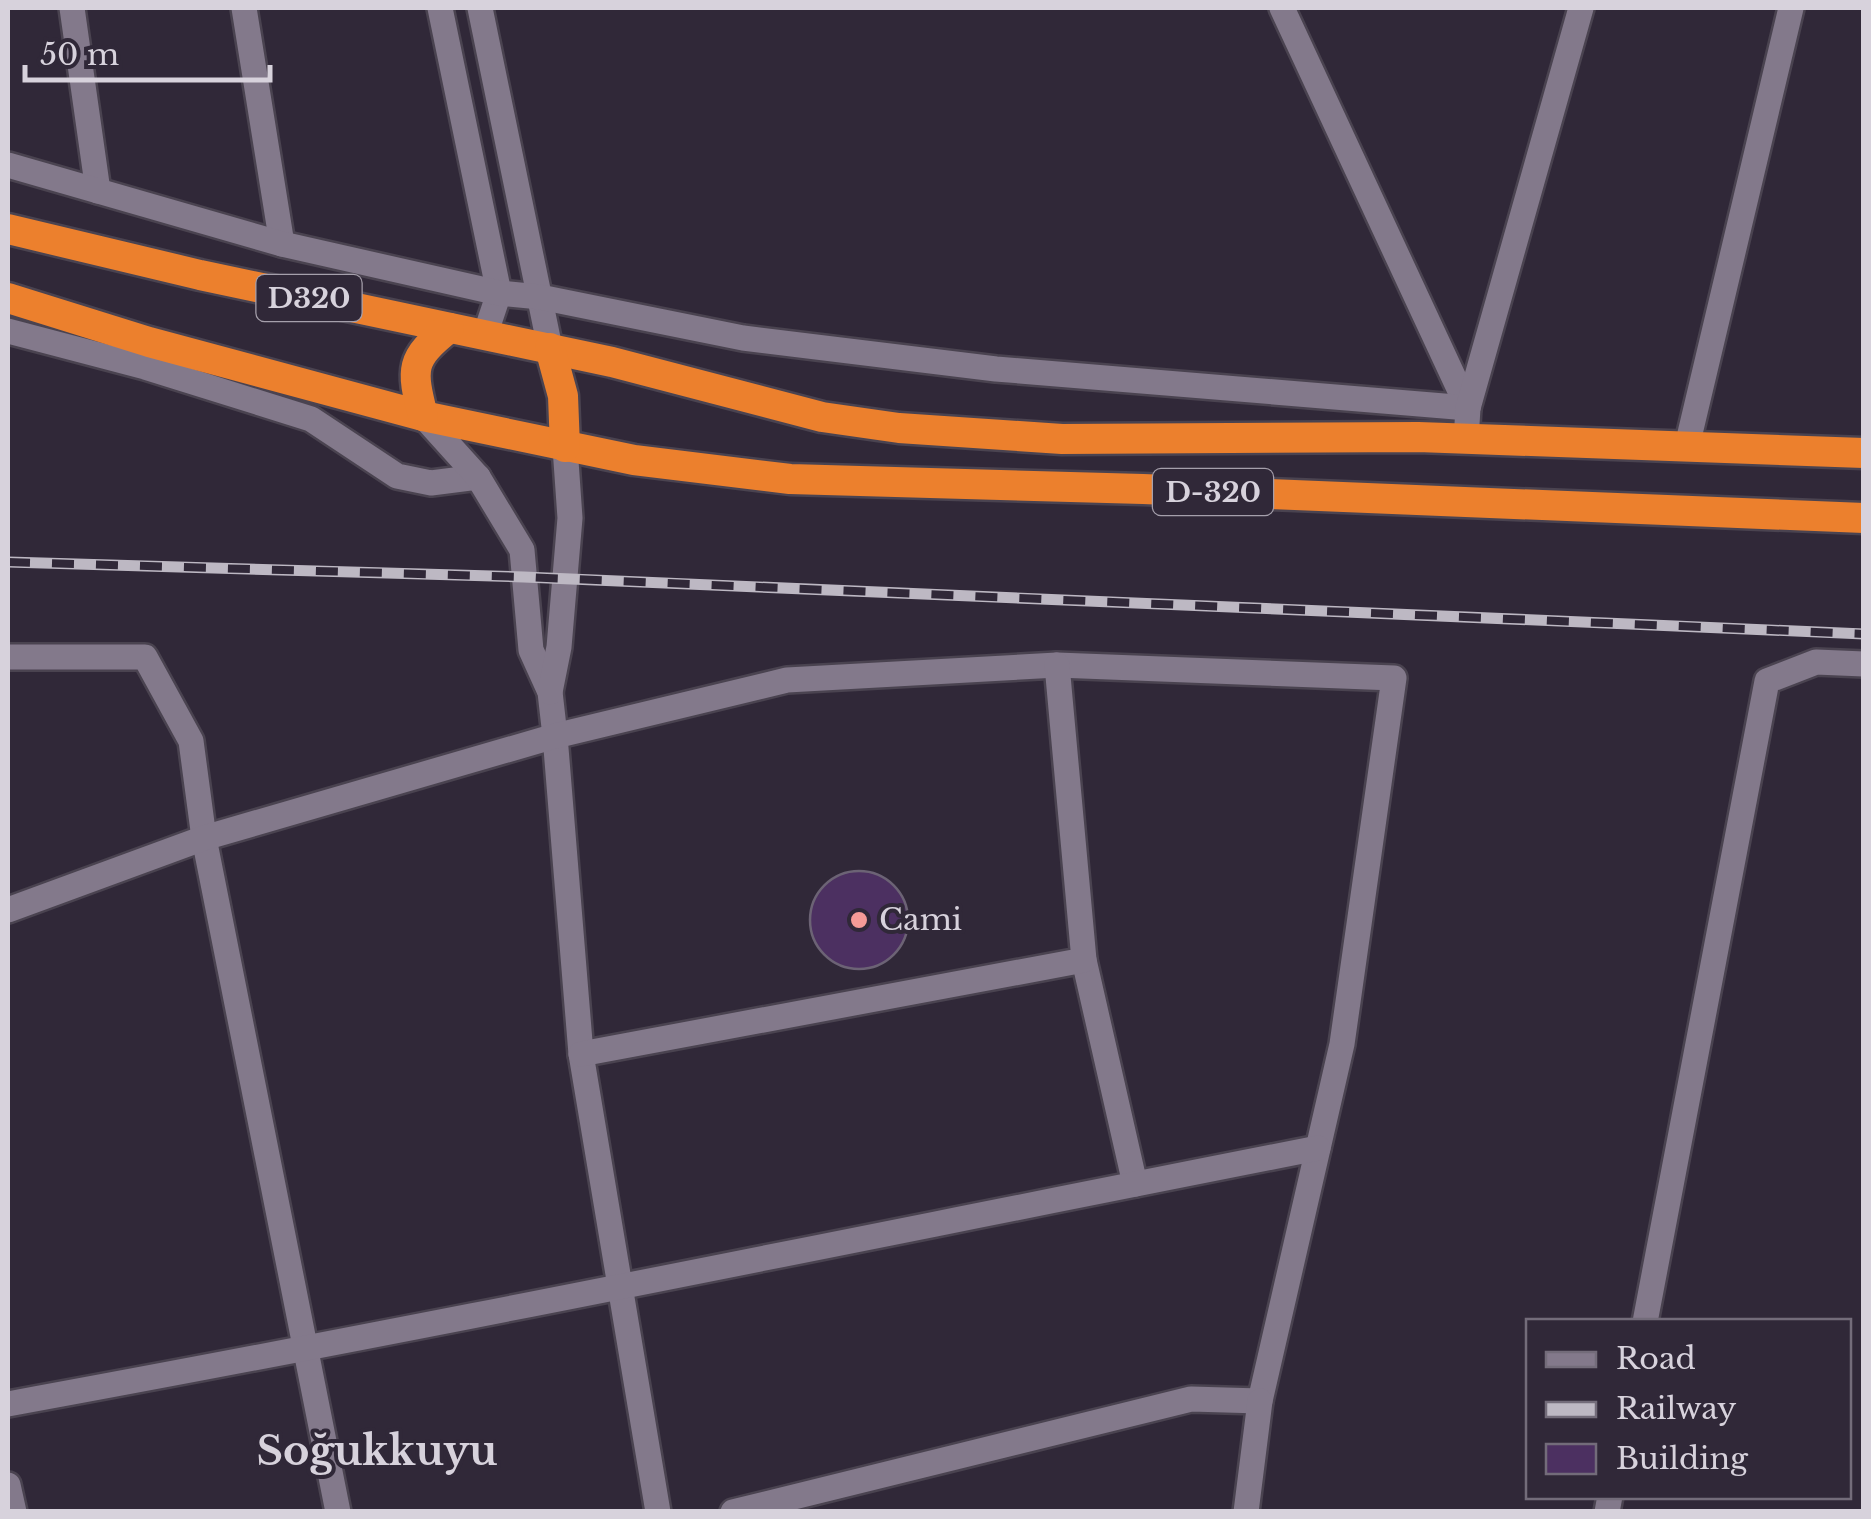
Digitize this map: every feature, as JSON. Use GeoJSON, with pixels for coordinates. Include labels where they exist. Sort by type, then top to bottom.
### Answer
{"type":"FeatureCollection","features":[{"type":"Feature","properties":{"kind":"highway","name":"D320"},"geometry":{"type":"LineString","coordinates":[[8,229],[200,275],[612,362]]}},
{"type":"Feature","properties":{"kind":"highway"},"geometry":{"type":"LineString","coordinates":[[8,298],[149,342],[423,416],[564,447],[563,396],[550,348]]}},
{"type":"Feature","properties":{"kind":"highway"},"geometry":{"type":"LineString","coordinates":[[423,416],[413,377],[416,361],[449,328]]}},
{"type":"Feature","properties":{"kind":"highway","name":"D-320"},"geometry":{"type":"LineString","coordinates":[[612,362],[822,416],[898,428],[1062,439],[1466,439],[1864,453]]}},
{"type":"Feature","properties":{"kind":"highway","name":"D-320"},"geometry":{"type":"LineString","coordinates":[[564,447],[634,460],[790,478],[1864,518]]}},
{"type":"Feature","properties":{"kind":"street"},"geometry":{"type":"LineString","coordinates":[[72,8],[98,191]]}},
{"type":"Feature","properties":{"kind":"street"},"geometry":{"type":"LineString","coordinates":[[244,8],[282,244]]}},
{"type":"Feature","properties":{"kind":"street"},"geometry":{"type":"LineString","coordinates":[[440,8],[500,293],[485,335]]}},
{"type":"Feature","properties":{"kind":"street"},"geometry":{"type":"LineString","coordinates":[[480,8],[550,348]]}},
{"type":"Feature","properties":{"kind":"street"},"geometry":{"type":"LineString","coordinates":[[1282,8],[1468,408]]}},
{"type":"Feature","properties":{"kind":"street"},"geometry":{"type":"LineString","coordinates":[[1466,439],[1468,408],[1581,8]]}},
{"type":"Feature","properties":{"kind":"street"},"geometry":{"type":"LineString","coordinates":[[1687,446],[1790,8]]}},
{"type":"Feature","properties":{"kind":"street"},"geometry":{"type":"LineString","coordinates":[[8,165],[282,244],[500,293],[540,297],[763,341],[996,368],[1468,408]]}},
{"type":"Feature","properties":{"kind":"street"},"geometry":{"type":"LineString","coordinates":[[8,331],[145,367],[311,420],[398,476],[430,483],[478,477]]}},
{"type":"Feature","properties":{"kind":"street"},"geometry":{"type":"LineString","coordinates":[[1338,438],[1339,396]]}},
{"type":"Feature","properties":{"kind":"street"},"geometry":{"type":"LineString","coordinates":[[423,416],[478,477],[522,550],[531,650],[550,692]]}},
{"type":"Feature","properties":{"kind":"street"},"geometry":{"type":"LineString","coordinates":[[564,447],[570,518],[559,647],[550,692],[580,1054],[658,1512]]}},
{"type":"Feature","properties":{"kind":"street"},"geometry":{"type":"LineString","coordinates":[[8,657],[145,657],[190,742],[204,838],[338,1512]]}},
{"type":"Feature","properties":{"kind":"street"},"geometry":{"type":"LineString","coordinates":[[1646,1319],[1767,682],[1816,662],[1864,664]]}},
{"type":"Feature","properties":{"kind":"street"},"geometry":{"type":"LineString","coordinates":[[8,910],[204,838],[555,736],[787,680],[1057,665],[1394,678],[1342,1044],[1260,1400],[1246,1512]]}},
{"type":"Feature","properties":{"kind":"street"},"geometry":{"type":"LineString","coordinates":[[1057,665],[1084,960],[1135,1184]]}},
{"type":"Feature","properties":{"kind":"street"},"geometry":{"type":"LineString","coordinates":[[580,1054],[1084,960]]}},
{"type":"Feature","properties":{"kind":"street"},"geometry":{"type":"LineString","coordinates":[[8,1404],[304,1350],[1318,1148]]}},
{"type":"Feature","properties":{"kind":"street"},"geometry":{"type":"LineString","coordinates":[[733,1512],[1191,1399],[1260,1400]]}},
{"type":"Feature","properties":{"kind":"street"},"geometry":{"type":"LineString","coordinates":[[8,1485],[14,1512]]}},
{"type":"Feature","properties":{"kind":"building","name":"Cami"},"geometry":{"type":"Polygon","coordinates":[[[859,871],[878,875],[894,885],[904,901],[908,920],[904,939],[894,955],[878,965],[859,969],[840,965],[824,955],[814,939],[810,920],[814,901],[824,885],[840,875],[859,871]]]}},
{"type":"Feature","properties":{"kind":"railway"},"geometry":{"type":"LineString","coordinates":[[8,562],[524,577],[1864,634]]}},
{"type":"Feature","properties":{"kind":"place","name":"Cami"},"geometry":{"type":"Point","coordinates":[859,920]}},
{"type":"Feature","properties":{"kind":"district","name":"Soğukkuyu"},"geometry":{"type":"Point","coordinates":[377,1451]}}]}
